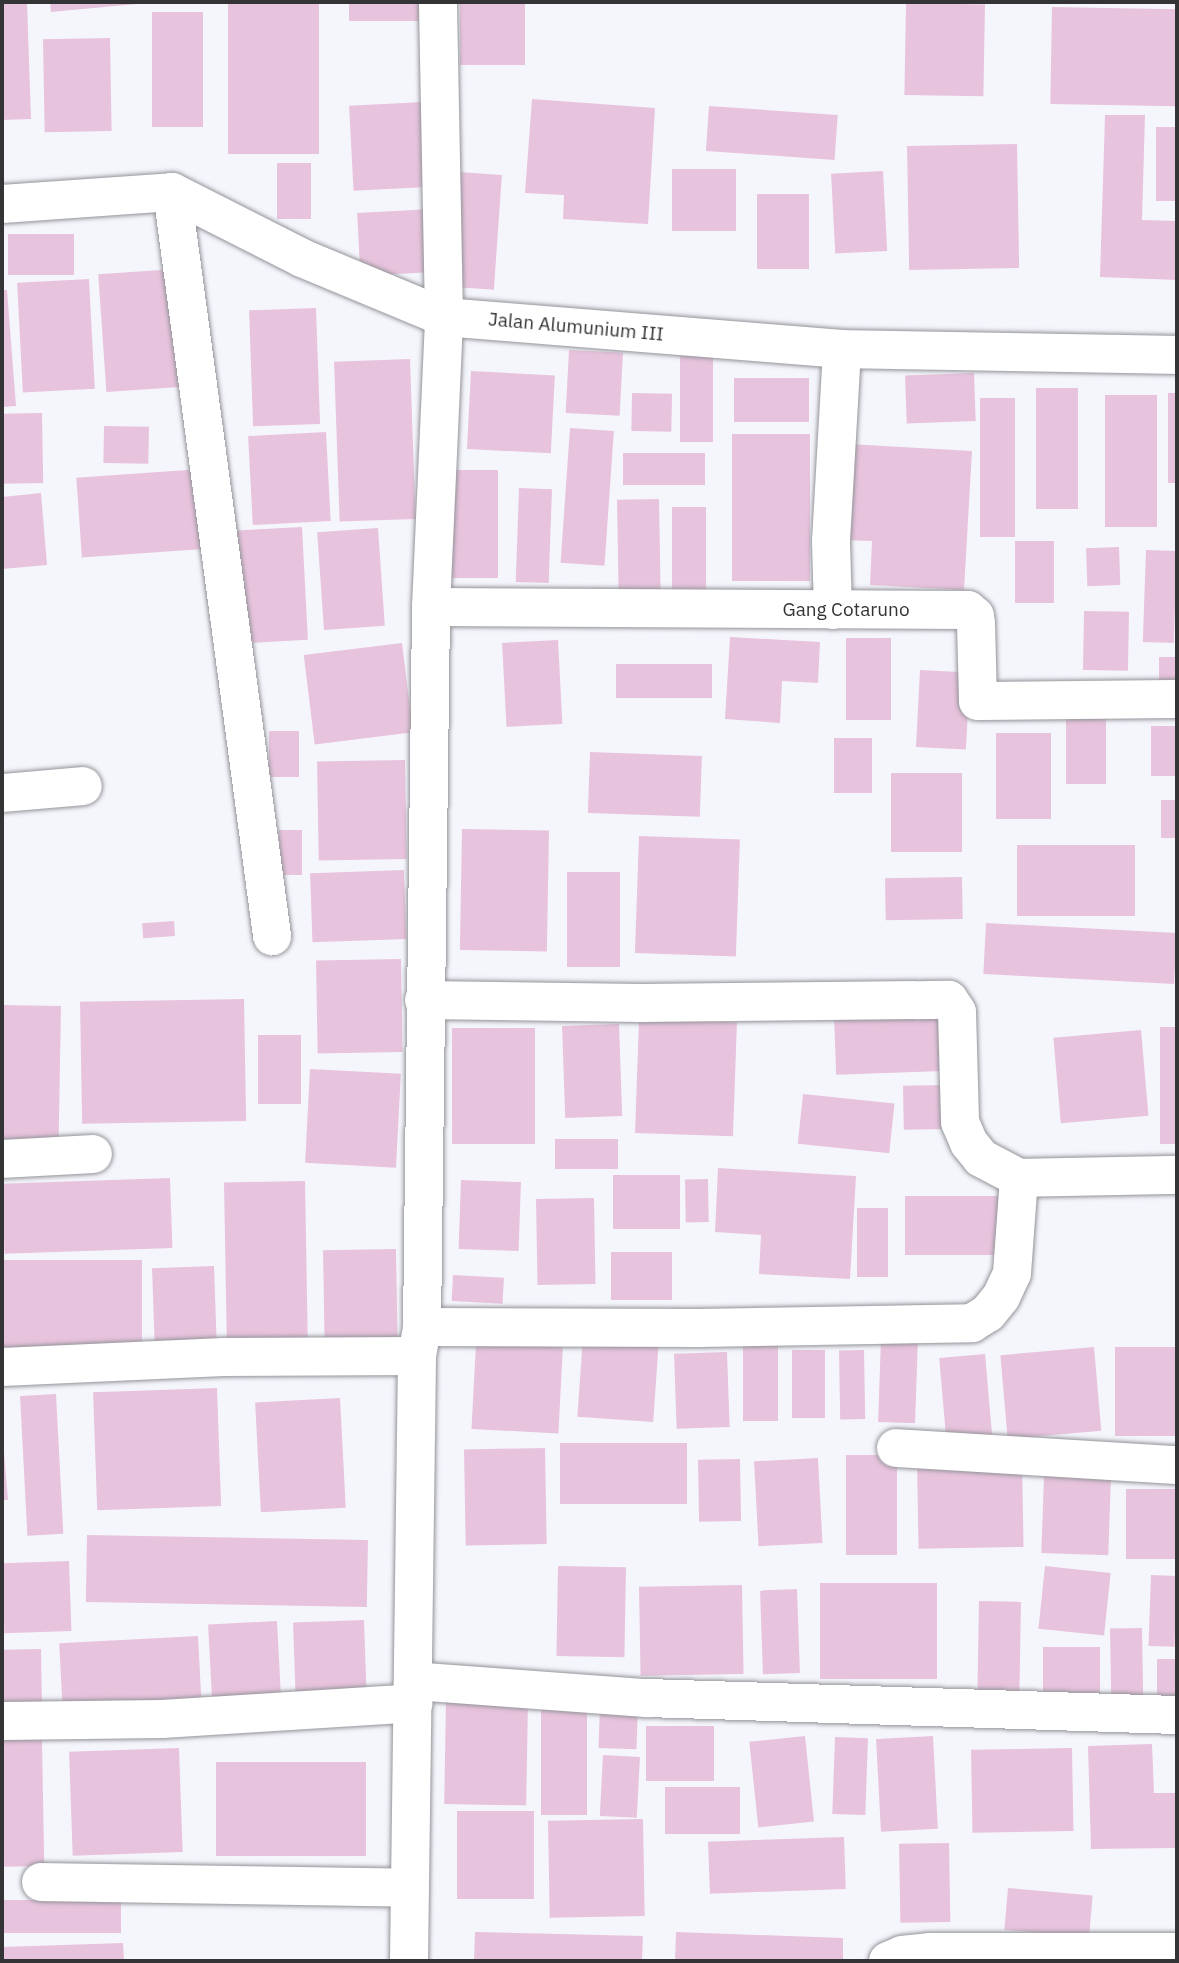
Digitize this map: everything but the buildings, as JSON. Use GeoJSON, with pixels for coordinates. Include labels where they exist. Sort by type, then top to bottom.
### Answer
{"type":"FeatureCollection","features":[{"type":"Feature","properties":{"kind":"street"},"geometry":{"type":"LineString","coordinates":[[409,1961],[431,607],[444,317],[438,2]]}},
{"type":"Feature","properties":{"kind":"street"},"geometry":{"type":"LineString","coordinates":[[2,204],[172,192],[272,936]]}},
{"type":"Feature","properties":{"kind":"street","name":"Jalan Alumunium III"},"geometry":{"type":"LineString","coordinates":[[172,192],[302,258],[444,317],[842,349],[1177,355]]}},
{"type":"Feature","properties":{"kind":"street"},"geometry":{"type":"LineString","coordinates":[[833,610],[831,541],[842,349]]}},
{"type":"Feature","properties":{"kind":"street","name":"Gang Cotaruno"},"geometry":{"type":"LineString","coordinates":[[431,607],[968,610],[975,616],[976,624],[978,701],[1177,699]]}},
{"type":"Feature","properties":{"kind":"street"},"geometry":{"type":"LineString","coordinates":[[2,793],[83,786]]}},
{"type":"Feature","properties":{"kind":"street"},"geometry":{"type":"LineString","coordinates":[[424,1000],[641,1003],[949,1000],[957,1012],[960,1122],[963,1133],[981,1158],[1019,1178],[1177,1175]]}},
{"type":"Feature","properties":{"kind":"street"},"geometry":{"type":"LineString","coordinates":[[2,1159],[93,1154]]}},
{"type":"Feature","properties":{"kind":"street"},"geometry":{"type":"LineString","coordinates":[[2,1367],[224,1357],[419,1342],[699,1328],[972,1323],[988,1313],[1001,1297],[1012,1273],[1019,1178]]}},
{"type":"Feature","properties":{"kind":"street"},"geometry":{"type":"LineString","coordinates":[[896,1448],[1177,1465]]}},
{"type":"Feature","properties":{"kind":"street"},"geometry":{"type":"LineString","coordinates":[[2,1721],[162,1719],[413,1692],[1177,1715]]}},
{"type":"Feature","properties":{"kind":"street"},"geometry":{"type":"LineString","coordinates":[[41,1882],[410,1888]]}},
{"type":"Feature","properties":{"kind":"street"},"geometry":{"type":"LineString","coordinates":[[888,1961],[902,1955],[931,1952],[1177,1952]]}}]}
